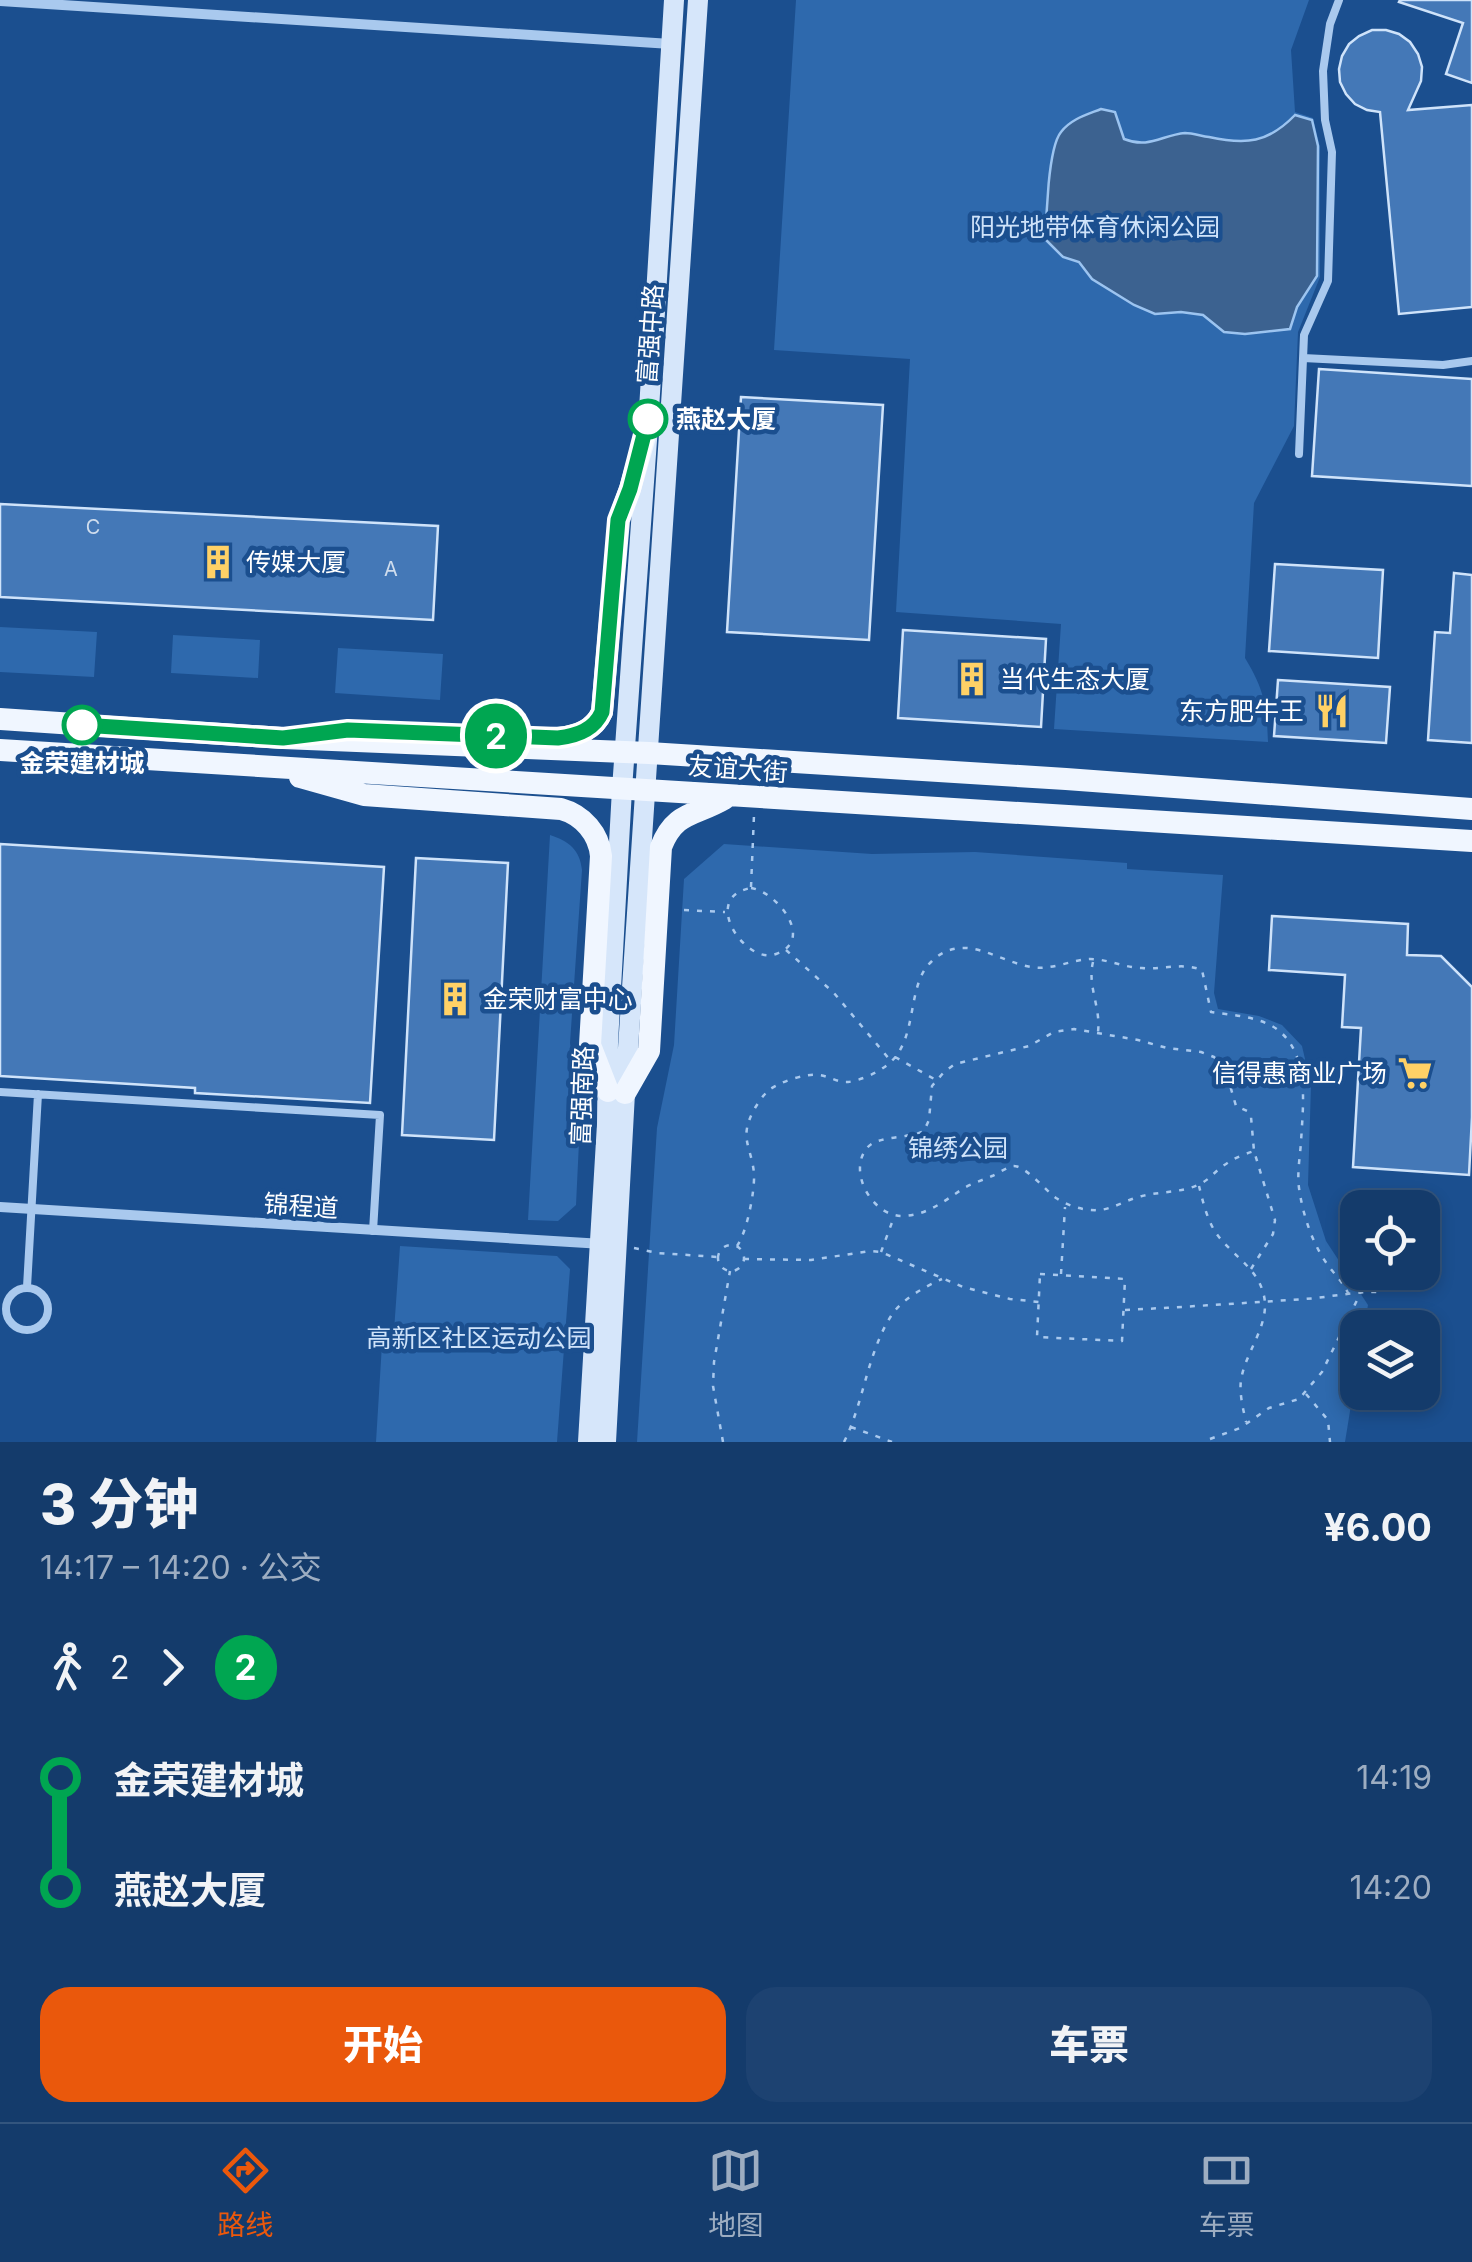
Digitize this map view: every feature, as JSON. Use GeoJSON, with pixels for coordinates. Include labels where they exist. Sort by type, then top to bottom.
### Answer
{"type":"FeatureCollection","features":[{"type":"Feature","properties":{"kind":"main road","name":"富强中路"},"geometry":{"type":"LineString","coordinates":[[624,752],[674,0]]}},
{"type":"Feature","properties":{"kind":"main road","name":"富强中路"},"geometry":{"type":"LineString","coordinates":[[646,791],[698,0]]}},
{"type":"Feature","properties":{"kind":"main road"},"geometry":{"type":"LineString","coordinates":[[283,738],[348,730],[558,738],[576,735],[592,726],[598,720],[604,699],[618,520],[648,426]]}},
{"type":"Feature","properties":{"kind":"main road","name":"友谊大街"},"geometry":{"type":"LineString","coordinates":[[0,719],[283,738],[624,752],[1066,779],[1472,809]]}},
{"type":"Feature","properties":{"kind":"main road","name":"友谊大街"},"geometry":{"type":"LineString","coordinates":[[0,750],[1472,841]]}},
{"type":"Feature","properties":{"kind":"main road","name":"富强南路"},"geometry":{"type":"LineString","coordinates":[[606,1442],[608,1244],[616,1092],[624,752]]}},
{"type":"Feature","properties":{"kind":"main road"},"geometry":{"type":"LineString","coordinates":[[258,764],[364,795],[561,809],[579,816],[600,846],[590,1045],[616,1092],[649,1050],[661,847],[669,829],[686,814],[742,797]]}},
{"type":"Feature","properties":{"kind":"main road","name":"富强南路"},"geometry":{"type":"LineString","coordinates":[[616,1092],[646,791]]}},
{"type":"Feature","properties":{"kind":"main road","name":"富强南路"},"geometry":{"type":"LineString","coordinates":[[588,1442],[608,1244]]}},
{"type":"Feature","properties":{"kind":"street"},"geometry":{"type":"LineString","coordinates":[[0,1],[672,44]]}},
{"type":"Feature","properties":{"kind":"street","name":"锦程道"},"geometry":{"type":"LineString","coordinates":[[0,1206],[608,1244]]}},
{"type":"Feature","properties":{"kind":"lane"},"geometry":{"type":"LineString","coordinates":[[1299,454],[1304,335],[1328,280],[1332,152],[1325,120],[1323,71],[1338,0]]}},
{"type":"Feature","properties":{"kind":"lane"},"geometry":{"type":"LineString","coordinates":[[1303,358],[1442,365],[1472,361]]}},
{"type":"Feature","properties":{"kind":"lane"},"geometry":{"type":"LineString","coordinates":[[0,1092],[380,1114],[373,1231]]}},
{"type":"Feature","properties":{"kind":"lane"},"geometry":{"type":"LineString","coordinates":[[27,1287],[38,1094]]}},
{"type":"Feature","properties":{"kind":"lane"},"geometry":{"type":"LineString","coordinates":[[27,1287],[38,1290],[46,1300],[48,1314],[40,1326],[19,1329],[8,1319],[3,1305],[15,1290],[27,1287]]}},
{"type":"Feature","properties":{"kind":"path"},"geometry":{"type":"LineString","coordinates":[[742,797],[751,888]]}},
{"type":"Feature","properties":{"kind":"path"},"geometry":{"type":"LineString","coordinates":[[751,888],[763,890],[792,922],[790,942],[776,954],[756,954],[728,922],[729,902],[735,894],[751,888]]}},
{"type":"Feature","properties":{"kind":"path"},"geometry":{"type":"LineString","coordinates":[[684,910],[726,912]]}},
{"type":"Feature","properties":{"kind":"path"},"geometry":{"type":"LineString","coordinates":[[737,1246],[743,1238],[754,1180],[744,1138],[754,1110],[768,1091],[816,1074],[850,1082],[884,1068],[903,1048],[927,965],[955,948],[969,946],[1034,968],[1094,959],[1138,968],[1188,965],[1202,970],[1211,1012],[1238,1016],[1280,1033],[1294,1051],[1300,1069],[1303,1092],[1298,1184],[1304,1213],[1328,1266],[1348,1294]]}},
{"type":"Feature","properties":{"kind":"path"},"geometry":{"type":"LineString","coordinates":[[784,950],[843,1003],[890,1061]]}},
{"type":"Feature","properties":{"kind":"path"},"geometry":{"type":"LineString","coordinates":[[1094,959],[1089,977],[1100,1017],[1098,1034]]}},
{"type":"Feature","properties":{"kind":"path"},"geometry":{"type":"LineString","coordinates":[[1251,1269],[1276,1226],[1254,1151],[1251,1118],[1248,1111],[1236,1106],[1225,1068],[1200,1052],[1074,1029],[1054,1032],[1029,1046],[955,1064],[932,1086],[924,1130],[869,1145],[860,1172],[872,1200],[895,1216],[923,1213],[1012,1166],[1025,1170],[1066,1204],[1103,1210],[1145,1195],[1190,1188],[1254,1151]]}},
{"type":"Feature","properties":{"kind":"path"},"geometry":{"type":"LineString","coordinates":[[895,1056],[938,1080]]}},
{"type":"Feature","properties":{"kind":"path"},"geometry":{"type":"LineString","coordinates":[[1198,1184],[1218,1236],[1251,1269],[1264,1293],[1261,1327],[1240,1378],[1246,1422]]}},
{"type":"Feature","properties":{"kind":"path"},"geometry":{"type":"LineString","coordinates":[[1060,1275],[1066,1204]]}},
{"type":"Feature","properties":{"kind":"path"},"geometry":{"type":"LineString","coordinates":[[881,1252],[895,1216]]}},
{"type":"Feature","properties":{"kind":"path"},"geometry":{"type":"LineString","coordinates":[[608,1244],[657,1254],[718,1257]]}},
{"type":"Feature","properties":{"kind":"path"},"geometry":{"type":"LineString","coordinates":[[737,1246],[744,1259],[740,1268],[730,1271],[721,1266],[718,1257],[722,1248],[737,1246]]}},
{"type":"Feature","properties":{"kind":"path"},"geometry":{"type":"LineString","coordinates":[[744,1259],[811,1260],[881,1252],[963,1287],[1039,1302]]}},
{"type":"Feature","properties":{"kind":"path"},"geometry":{"type":"LineString","coordinates":[[724,1442],[713,1386],[730,1271]]}},
{"type":"Feature","properties":{"kind":"path"},"geometry":{"type":"LineString","coordinates":[[1040,1274],[1125,1278],[1122,1341],[1037,1337],[1039,1302],[1040,1274]]}},
{"type":"Feature","properties":{"kind":"path"},"geometry":{"type":"LineString","coordinates":[[844,1442],[876,1346],[892,1313],[942,1278]]}},
{"type":"Feature","properties":{"kind":"path"},"geometry":{"type":"LineString","coordinates":[[1210,1439],[1240,1428],[1281,1403],[1292,1402],[1304,1392],[1322,1372],[1362,1291]]}},
{"type":"Feature","properties":{"kind":"path"},"geometry":{"type":"LineString","coordinates":[[1123,1310],[1382,1292]]}},
{"type":"Feature","properties":{"kind":"path"},"geometry":{"type":"LineString","coordinates":[[1304,1392],[1328,1420],[1330,1442]]}},
{"type":"Feature","properties":{"kind":"path"},"geometry":{"type":"LineString","coordinates":[[851,1427],[892,1442]]}},
{"type":"Feature","properties":{"kind":"green space","name":"阳光地带体育休闲公园"},"geometry":{"type":"Polygon","coordinates":[[[796,0],[1309,0],[1291,50],[1295,112],[1313,118],[1320,147],[1320,277],[1298,332],[1294,426],[1254,503],[1245,658],[1263,698],[1268,742],[1054,729],[1061,624],[896,612],[910,359],[774,350],[796,0]]]}},
{"type":"Feature","properties":{"kind":"green space"},"geometry":{"type":"Polygon","coordinates":[[[0,627],[97,632],[94,677],[0,672],[0,627]]]}},
{"type":"Feature","properties":{"kind":"green space"},"geometry":{"type":"Polygon","coordinates":[[[173,635],[260,640],[258,678],[171,673],[173,635]]]}},
{"type":"Feature","properties":{"kind":"green space"},"geometry":{"type":"Polygon","coordinates":[[[338,648],[443,654],[440,700],[335,693],[338,648]]]}},
{"type":"Feature","properties":{"kind":"green space"},"geometry":{"type":"Polygon","coordinates":[[[550,835],[572,847],[582,870],[570,1043],[580,1121],[576,1205],[558,1221],[528,1220],[550,835]]]}},
{"type":"Feature","properties":{"kind":"green space","name":"锦绣公园"},"geometry":{"type":"Polygon","coordinates":[[[724,844],[872,854],[975,852],[1127,863],[1127,869],[1223,875],[1214,993],[1218,1009],[1259,1016],[1282,1025],[1302,1046],[1311,1085],[1308,1185],[1326,1241],[1340,1262],[1340,1290],[1358,1290],[1368,1305],[1367,1310],[1340,1310],[1340,1410],[1350,1410],[1345,1442],[637,1442],[657,1128],[674,1045],[684,879],[724,844]]]}},
{"type":"Feature","properties":{"kind":"green space","name":"高新区社区运动公园"},"geometry":{"type":"Polygon","coordinates":[[[400,1246],[557,1256],[570,1269],[557,1442],[376,1442],[382,1344],[393,1345],[400,1246]]]}},
{"type":"Feature","properties":{"kind":"shaded area"},"geometry":{"type":"Polygon","coordinates":[[[1101,109],[1115,112],[1124,139],[1141,143],[1185,133],[1222,140],[1256,140],[1295,115],[1312,120],[1318,146],[1317,276],[1297,307],[1290,329],[1224,332],[1203,315],[1155,314],[1092,279],[1079,262],[1063,257],[1046,240],[1049,184],[1057,140],[1069,124],[1101,109]]]}},
{"type":"Feature","properties":{"kind":"building"},"geometry":{"type":"Polygon","coordinates":[[[1400,0],[1472,0],[1472,83],[1446,74],[1463,23],[1400,0]]]}},
{"type":"Feature","properties":{"kind":"building"},"geometry":{"type":"Polygon","coordinates":[[[1372,30],[1399,34],[1418,54],[1421,81],[1408,110],[1472,105],[1472,307],[1399,314],[1380,112],[1355,104],[1340,82],[1342,56],[1349,44],[1372,30]]]}},
{"type":"Feature","properties":{"kind":"building"},"geometry":{"type":"Polygon","coordinates":[[[1319,369],[1472,379],[1472,486],[1312,476],[1319,369]]]}},
{"type":"Feature","properties":{"kind":"building","name":"燕赵大厦"},"geometry":{"type":"Polygon","coordinates":[[[741,397],[883,405],[869,640],[727,632],[741,397]]]}},
{"type":"Feature","properties":{"kind":"building","name":"传媒大厦"},"geometry":{"type":"Polygon","coordinates":[[[0,504],[438,526],[433,620],[0,597],[0,504]]]}},
{"type":"Feature","properties":{"kind":"building"},"geometry":{"type":"Polygon","coordinates":[[[1275,564],[1383,570],[1378,658],[1269,651],[1275,564]]]}},
{"type":"Feature","properties":{"kind":"building"},"geometry":{"type":"Polygon","coordinates":[[[1454,573],[1472,575],[1472,743],[1428,740],[1435,632],[1450,633],[1454,573]]]}},
{"type":"Feature","properties":{"kind":"building","name":"当代生态大厦"},"geometry":{"type":"Polygon","coordinates":[[[903,630],[1046,639],[1041,727],[898,718],[903,630]]]}},
{"type":"Feature","properties":{"kind":"building","name":"东方肥牛王"},"geometry":{"type":"Polygon","coordinates":[[[1278,680],[1390,687],[1386,743],[1274,736],[1278,680]]]}},
{"type":"Feature","properties":{"kind":"building"},"geometry":{"type":"Polygon","coordinates":[[[0,844],[384,867],[370,1103],[0,1076],[0,844]]]}},
{"type":"Feature","properties":{"kind":"building","name":"金荣财富中心"},"geometry":{"type":"Polygon","coordinates":[[[416,858],[508,863],[494,1140],[402,1135],[416,858]]]}},
{"type":"Feature","properties":{"kind":"building","name":"信得惠商业广场"},"geometry":{"type":"Polygon","coordinates":[[[1272,916],[1408,924],[1407,955],[1441,956],[1472,987],[1469,1175],[1353,1167],[1361,1028],[1342,1027],[1345,975],[1269,970],[1272,916]]]}},
{"type":"Feature","properties":{"kind":"bus line","name":"2"},"geometry":{"type":"LineString","coordinates":[[82,725],[283,738],[348,730],[558,738],[584,732],[602,712],[618,520],[648,419]]}},
{"type":"Feature","properties":{"kind":"place","name":"燕赵大厦"},"geometry":{"type":"Point","coordinates":[648,419]}},
{"type":"Feature","properties":{"kind":"place","name":"传媒大厦"},"geometry":{"type":"Point","coordinates":[218,562]}},
{"type":"Feature","properties":{"kind":"place","name":"当代生态大厦"},"geometry":{"type":"Point","coordinates":[972,679]}},
{"type":"Feature","properties":{"kind":"place","name":"东方肥牛王"},"geometry":{"type":"Point","coordinates":[1332,711]}},
{"type":"Feature","properties":{"kind":"place","name":"金荣建材城"},"geometry":{"type":"Point","coordinates":[82,725]}},
{"type":"Feature","properties":{"kind":"place","name":"金荣财富中心"},"geometry":{"type":"Point","coordinates":[455,999]}},
{"type":"Feature","properties":{"kind":"place","name":"信得惠商业广场"},"geometry":{"type":"Point","coordinates":[1415,1073]}}]}
